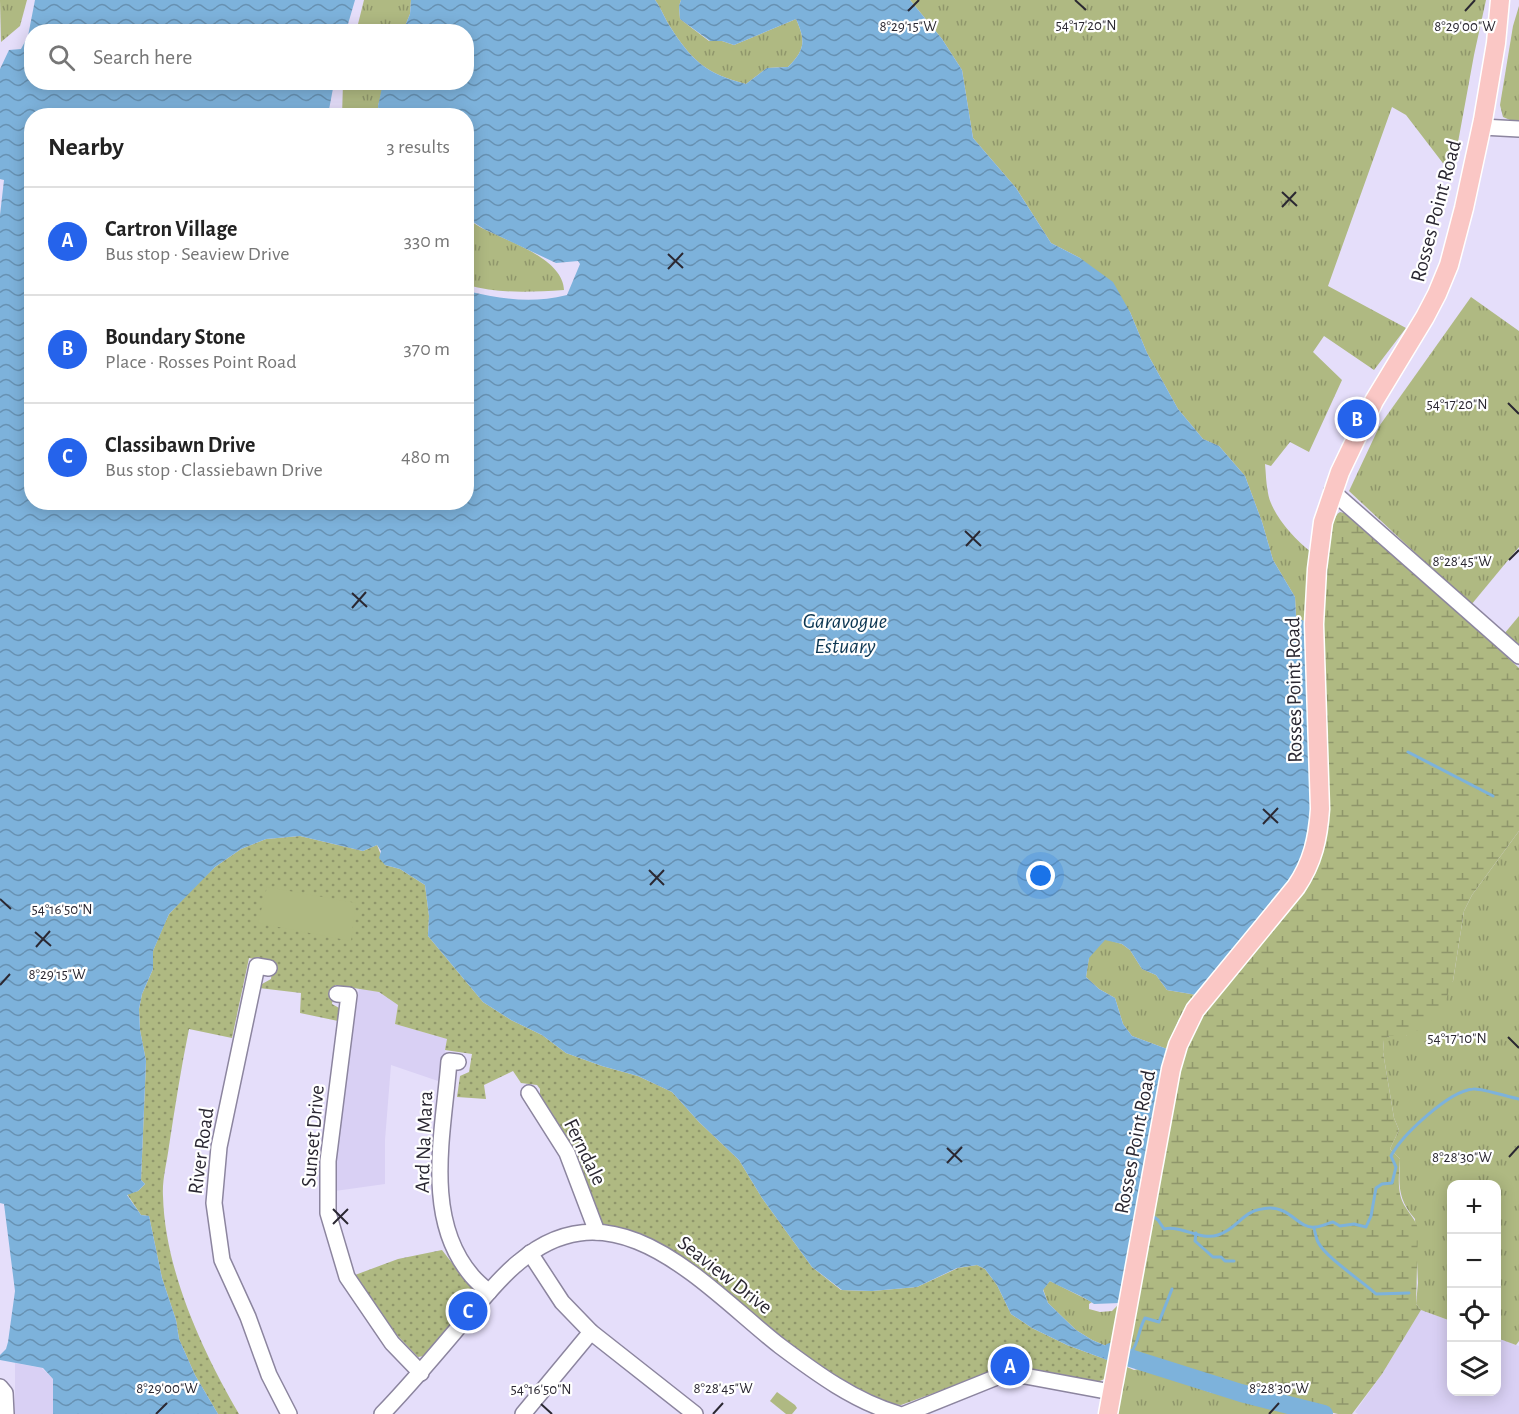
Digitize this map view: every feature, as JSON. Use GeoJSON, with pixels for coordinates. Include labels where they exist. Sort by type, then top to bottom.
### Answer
{"type":"FeatureCollection","features":[{"type":"Feature","properties":{"kind":"main road","name":"Rosses Point Road"},"geometry":{"type":"LineString","coordinates":[[1108,1414],[1171,1069],[1178,1044],[1195,1010],[1296,887],[1306,873],[1314,853],[1320,809],[1314,624],[1317,569],[1323,522],[1332,491],[1374,401],[1443,282],[1458,232],[1482,127],[1496,43],[1500,0]]}},
{"type":"Feature","properties":{"kind":"street"},"geometry":{"type":"LineString","coordinates":[[1482,127],[1519,129]]}},
{"type":"Feature","properties":{"kind":"street"},"geometry":{"type":"LineString","coordinates":[[1332,491],[1519,656]]}},
{"type":"Feature","properties":{"kind":"street","name":"River Road"},"geometry":{"type":"LineString","coordinates":[[269,968],[256,966],[219,1147],[214,1203],[222,1260],[248,1317],[269,1375],[289,1414]]}},
{"type":"Feature","properties":{"kind":"street","name":"Sunset Drive"},"geometry":{"type":"LineString","coordinates":[[337,994],[349,995],[328,1161],[328,1213],[347,1277],[392,1343],[421,1373]]}},
{"type":"Feature","properties":{"kind":"street","name":"Ard Na Mara"},"geometry":{"type":"LineString","coordinates":[[458,1062],[449,1061],[441,1190],[449,1238],[472,1276],[489,1292]]}},
{"type":"Feature","properties":{"kind":"street","name":"Ferndale"},"geometry":{"type":"LineString","coordinates":[[529,1093],[567,1153],[597,1232]]}},
{"type":"Feature","properties":{"kind":"street","name":"Seaview Drive"},"geometry":{"type":"LineString","coordinates":[[382,1414],[518,1262],[530,1253],[572,1234],[597,1232],[627,1238],[654,1248],[676,1261],[705,1282],[778,1344],[824,1378],[870,1404],[898,1414]]}},
{"type":"Feature","properties":{"kind":"street"},"geometry":{"type":"LineString","coordinates":[[530,1253],[562,1302],[591,1332],[695,1414]]}},
{"type":"Feature","properties":{"kind":"street"},"geometry":{"type":"LineString","coordinates":[[523,1414],[591,1332]]}},
{"type":"Feature","properties":{"kind":"street"},"geometry":{"type":"LineString","coordinates":[[905,1414],[942,1407],[983,1382],[1010,1374],[1111,1392]]}},
{"type":"Feature","properties":{"kind":"street"},"geometry":{"type":"LineString","coordinates":[[0,1387],[5,1393],[6,1414]]}},
{"type":"Feature","properties":{"kind":"shaded area"},"geometry":{"type":"Polygon","coordinates":[[[359,988],[379,992],[398,1005],[395,1024],[447,1039],[441,1082],[391,1065],[385,1140],[385,1184],[335,1191],[336,1147],[359,988]]]}},
{"type":"Feature","properties":{"kind":"shaded area"},"geometry":{"type":"Polygon","coordinates":[[[1421,1310],[1447,1320],[1447,1396],[1501,1396],[1501,1339],[1519,1346],[1519,1414],[1358,1414],[1355,1412],[1382,1374],[1421,1310]]]}},
{"type":"Feature","properties":{"kind":"shaded area"},"geometry":{"type":"Polygon","coordinates":[[[15,1363],[42,1368],[53,1379],[53,1414],[15,1414],[15,1363]]]}},
{"type":"Feature","properties":{"kind":"green space"},"geometry":{"type":"Polygon","coordinates":[[[0,0],[27,0],[20,26],[1,42],[0,0]]]}},
{"type":"Feature","properties":{"kind":"green space"},"geometry":{"type":"Polygon","coordinates":[[[364,0],[411,0],[410,14],[406,24],[358,24],[364,0]]]}},
{"type":"Feature","properties":{"kind":"green space"},"geometry":{"type":"Polygon","coordinates":[[[655,0],[681,0],[680,19],[709,41],[722,41],[734,45],[796,19],[802,39],[801,50],[788,67],[767,68],[746,84],[732,80],[710,70],[692,56],[669,25],[655,0]]]}},
{"type":"Feature","properties":{"kind":"green space"},"geometry":{"type":"Polygon","coordinates":[[[910,0],[1486,0],[1452,175],[1406,115],[1392,107],[1328,286],[1406,328],[1374,370],[1324,336],[1313,352],[1342,380],[1309,452],[1290,442],[1271,466],[1265,464],[1267,490],[1278,517],[1290,533],[1310,551],[1306,622],[1296,617],[1295,597],[1273,560],[1245,476],[1219,446],[1203,439],[1178,409],[1147,353],[1130,312],[1080,258],[1051,243],[1016,188],[973,138],[962,70],[942,39],[910,0]]]}},
{"type":"Feature","properties":{"kind":"green space"},"geometry":{"type":"Polygon","coordinates":[[[1519,6],[1519,120],[1510,120],[1503,117],[1500,105],[1513,26],[1519,6]]]}},
{"type":"Feature","properties":{"kind":"green space"},"geometry":{"type":"Polygon","coordinates":[[[343,90],[382,90],[378,108],[342,108],[343,90]]]}},
{"type":"Feature","properties":{"kind":"green space"},"geometry":{"type":"Polygon","coordinates":[[[474,223],[521,246],[545,261],[555,269],[564,290],[527,292],[474,287],[474,223]]]}},
{"type":"Feature","properties":{"kind":"green space"},"geometry":{"type":"Polygon","coordinates":[[[1471,297],[1519,331],[1519,547],[1471,605],[1349,491],[1380,425],[1471,297]]]}},
{"type":"Feature","properties":{"kind":"green space"},"geometry":{"type":"Polygon","coordinates":[[[1340,512],[1352,515],[1519,668],[1519,831],[1472,895],[1464,911],[1453,981],[1441,1012],[1422,1028],[1406,1036],[1390,1036],[1384,1040],[1383,1052],[1394,1118],[1399,1130],[1390,1149],[1400,1159],[1401,1197],[1418,1229],[1416,1304],[1421,1310],[1382,1374],[1352,1414],[1338,1414],[1238,1390],[1166,1362],[1159,1363],[1123,1353],[1178,1065],[1204,1010],[1308,880],[1327,556],[1330,533],[1336,516],[1340,512]]]}},
{"type":"Feature","properties":{"kind":"green space"},"geometry":{"type":"Polygon","coordinates":[[[1519,616],[1519,648],[1504,634],[1519,616]]]}},
{"type":"Feature","properties":{"kind":"green space"},"geometry":{"type":"Polygon","coordinates":[[[1519,831],[1519,1341],[1516,1345],[1501,1339],[1501,1180],[1447,1180],[1447,1320],[1421,1310],[1416,1304],[1418,1283],[1415,1219],[1400,1191],[1400,1159],[1390,1149],[1399,1130],[1394,1118],[1383,1052],[1384,1039],[1390,1036],[1406,1036],[1453,981],[1464,911],[1472,895],[1519,831]]]}},
{"type":"Feature","properties":{"kind":"green space"},"geometry":{"type":"Polygon","coordinates":[[[300,836],[363,851],[377,845],[385,865],[400,869],[425,885],[429,916],[428,936],[483,1002],[511,1020],[542,1035],[566,1053],[638,1076],[672,1092],[699,1122],[739,1160],[762,1198],[812,1267],[841,1290],[872,1291],[917,1287],[958,1268],[977,1265],[985,1269],[997,1285],[1011,1314],[1032,1328],[1067,1345],[1110,1361],[1107,1378],[1095,1383],[1006,1367],[901,1405],[892,1404],[841,1381],[799,1352],[734,1297],[669,1249],[645,1238],[606,1228],[600,1222],[540,1099],[540,1089],[537,1085],[521,1083],[513,1071],[484,1085],[486,1099],[457,1097],[460,1076],[469,1072],[472,1054],[445,1050],[447,1039],[395,1024],[398,1005],[379,992],[335,985],[332,1004],[341,1009],[338,1021],[300,1013],[301,993],[259,988],[271,979],[273,962],[249,958],[232,1038],[189,1029],[163,1184],[165,1224],[178,1281],[199,1337],[239,1414],[218,1414],[195,1375],[179,1339],[176,1320],[162,1278],[149,1216],[141,1215],[127,1194],[138,1191],[145,1184],[141,1180],[146,1061],[140,1030],[139,1009],[142,994],[153,969],[153,951],[169,914],[215,867],[241,849],[266,839],[300,836]]]}},
{"type":"Feature","properties":{"kind":"green space"},"geometry":{"type":"Polygon","coordinates":[[[267,887],[356,903],[351,941],[258,923],[267,887]]]}},
{"type":"Feature","properties":{"kind":"green space"},"geometry":{"type":"Polygon","coordinates":[[[1105,939],[1122,944],[1130,950],[1142,969],[1156,975],[1167,990],[1197,995],[1179,1019],[1167,1049],[1132,1036],[1123,1024],[1115,998],[1099,989],[1086,977],[1089,957],[1105,939]]]}},
{"type":"Feature","properties":{"kind":"green space"},"geometry":{"type":"Polygon","coordinates":[[[442,1250],[474,1291],[474,1297],[424,1356],[418,1357],[394,1332],[355,1275],[398,1259],[442,1250]]]}},
{"type":"Feature","properties":{"kind":"green space"},"geometry":{"type":"Polygon","coordinates":[[[1050,1281],[1092,1302],[1089,1304],[1089,1309],[1100,1312],[1112,1311],[1120,1303],[1111,1348],[1076,1330],[1048,1303],[1043,1289],[1050,1281]]]}},
{"type":"Feature","properties":{"kind":"green space"},"geometry":{"type":"Polygon","coordinates":[[[1122,1365],[1134,1370],[1144,1368],[1212,1393],[1229,1394],[1300,1414],[1114,1414],[1122,1365]]]}},
{"type":"Feature","properties":{"kind":"green space"},"geometry":{"type":"Polygon","coordinates":[[[777,1392],[795,1405],[797,1408],[792,1414],[786,1414],[770,1401],[777,1392]]]}},
{"type":"Feature","properties":{"kind":"water","name":"Garavogue Estuary"},"geometry":{"type":"Polygon","coordinates":[[[35,0],[355,0],[348,24],[30,24],[35,0]]]}},
{"type":"Feature","properties":{"kind":"water","name":"Garavogue Estuary"},"geometry":{"type":"Polygon","coordinates":[[[411,0],[655,0],[669,25],[692,56],[710,70],[746,84],[767,68],[788,67],[794,61],[802,45],[796,19],[734,45],[722,41],[710,41],[680,19],[681,0],[910,0],[942,39],[962,70],[973,138],[1016,188],[1051,243],[1080,258],[1113,282],[1130,312],[1147,353],[1178,409],[1203,439],[1219,446],[1245,476],[1273,560],[1295,597],[1296,617],[1306,622],[1312,767],[1311,816],[1305,857],[1288,885],[1197,995],[1167,990],[1156,975],[1142,969],[1130,950],[1122,944],[1105,940],[1089,958],[1086,977],[1099,989],[1115,998],[1123,1024],[1132,1036],[1167,1049],[1120,1303],[1094,1304],[1050,1281],[1043,1290],[1048,1303],[1076,1330],[1111,1348],[1110,1361],[1067,1345],[1032,1328],[1011,1314],[997,1285],[985,1269],[977,1265],[957,1268],[917,1287],[872,1291],[842,1290],[812,1267],[762,1198],[739,1160],[699,1122],[672,1092],[638,1076],[566,1053],[542,1035],[511,1020],[483,1002],[428,936],[429,916],[425,885],[400,869],[385,865],[379,858],[381,851],[377,845],[363,851],[300,836],[266,839],[241,849],[215,867],[169,914],[153,951],[153,969],[142,994],[139,1009],[140,1030],[146,1061],[141,1180],[145,1184],[138,1191],[127,1195],[141,1215],[149,1216],[162,1278],[176,1320],[179,1339],[195,1375],[218,1414],[53,1414],[53,1379],[43,1368],[0,1360],[0,1355],[6,1349],[8,1342],[15,1291],[4,1204],[0,1203],[0,215],[4,180],[0,179],[0,69],[9,50],[21,49],[24,43],[24,90],[333,90],[329,108],[24,108],[24,510],[474,510],[474,292],[529,300],[567,295],[580,264],[578,261],[556,263],[474,223],[474,108],[378,108],[381,90],[474,90],[474,24],[406,24],[410,14],[411,0]]]}},
{"type":"Feature","properties":{"kind":"waterway"},"geometry":{"type":"LineString","coordinates":[[1408,752],[1493,796]]}},
{"type":"Feature","properties":{"kind":"waterway"},"geometry":{"type":"LineString","coordinates":[[1150,1214],[1164,1229],[1178,1229],[1204,1236],[1226,1232],[1247,1215],[1260,1209],[1270,1208],[1284,1211],[1309,1227],[1333,1222],[1340,1226],[1354,1224],[1366,1227],[1371,1216],[1376,1188],[1382,1184],[1392,1183],[1396,1167],[1391,1156],[1405,1137],[1427,1115],[1452,1097],[1473,1089],[1519,1099]]}},
{"type":"Feature","properties":{"kind":"waterway"},"geometry":{"type":"LineString","coordinates":[[1314,1228],[1318,1242],[1328,1255],[1376,1294],[1409,1293]]}},
{"type":"Feature","properties":{"kind":"waterway"},"geometry":{"type":"LineString","coordinates":[[1196,1233],[1195,1241],[1213,1257],[1234,1261]]}},
{"type":"Feature","properties":{"kind":"waterway"},"geometry":{"type":"LineString","coordinates":[[1128,1357],[1135,1347],[1145,1318],[1159,1322],[1172,1289]]}},
{"type":"Feature","properties":{"kind":"waterway"},"geometry":{"type":"LineString","coordinates":[[1111,1352],[1241,1393],[1324,1414]]}},
{"type":"Feature","properties":{"kind":"place","name":"Boundary Stone"},"geometry":{"type":"Point","coordinates":[1357,419]}},
{"type":"Feature","properties":{"kind":"place","name":"Classibawn Drive"},"geometry":{"type":"Point","coordinates":[468,1311]}},
{"type":"Feature","properties":{"kind":"place","name":"Cartron Village"},"geometry":{"type":"Point","coordinates":[1010,1366]}}]}
